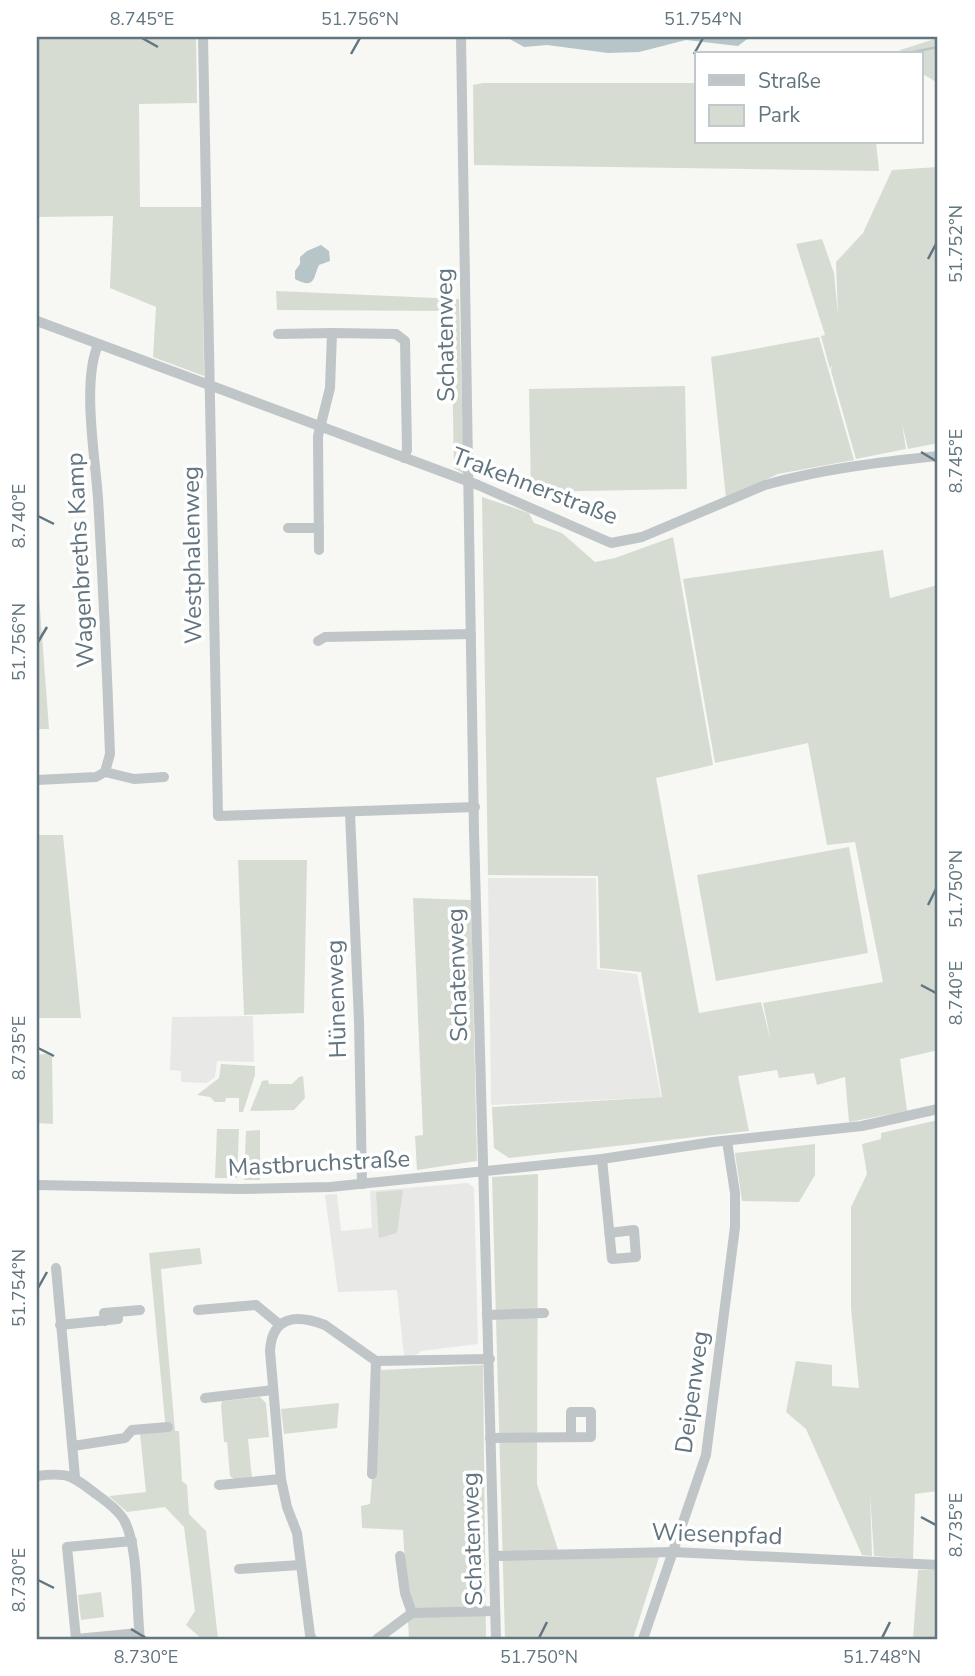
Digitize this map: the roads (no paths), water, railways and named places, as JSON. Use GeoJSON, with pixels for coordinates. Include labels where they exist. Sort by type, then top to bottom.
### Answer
{"type":"FeatureCollection","features":[{"type":"Feature","properties":{"kind":"street","name":"Westphalenweg"},"geometry":{"type":"LineString","coordinates":[[203,37],[218,816],[475,807]]}},
{"type":"Feature","properties":{"kind":"street","name":"Schatenweg"},"geometry":{"type":"LineString","coordinates":[[461,37],[471,634],[496,1639]]}},
{"type":"Feature","properties":{"kind":"street","name":"Trakehnerstraße"},"geometry":{"type":"LineString","coordinates":[[37,321],[468,482],[611,543],[642,537],[765,485],[786,479],[863,464],[938,456]]}},
{"type":"Feature","properties":{"kind":"street"},"geometry":{"type":"LineString","coordinates":[[319,550],[318,436],[330,388],[332,333]]}},
{"type":"Feature","properties":{"kind":"street"},"geometry":{"type":"LineString","coordinates":[[278,334],[396,334],[405,341],[407,450],[404,458]]}},
{"type":"Feature","properties":{"kind":"street","name":"Wagenbreths Kamp"},"geometry":{"type":"LineString","coordinates":[[98,345],[91,364],[110,754],[105,772]]}},
{"type":"Feature","properties":{"kind":"street"},"geometry":{"type":"LineString","coordinates":[[288,528],[319,528]]}},
{"type":"Feature","properties":{"kind":"street"},"geometry":{"type":"LineString","coordinates":[[318,641],[325,637],[471,634]]}},
{"type":"Feature","properties":{"kind":"street"},"geometry":{"type":"LineString","coordinates":[[37,780],[96,777],[105,772],[134,779],[164,777]]}},
{"type":"Feature","properties":{"kind":"street","name":"Hünenweg"},"geometry":{"type":"LineString","coordinates":[[351,813],[362,1184]]}},
{"type":"Feature","properties":{"kind":"street","name":"Mastbruchstraße"},"geometry":{"type":"LineString","coordinates":[[37,1185],[240,1189],[362,1184],[484,1173],[862,1126],[938,1109]]}},
{"type":"Feature","properties":{"kind":"street","name":"Deipenweg"},"geometry":{"type":"LineString","coordinates":[[643,1639],[706,1455],[735,1227],[735,1192],[727,1141]]}},
{"type":"Feature","properties":{"kind":"street"},"geometry":{"type":"LineString","coordinates":[[602,1159],[609,1233]]}},
{"type":"Feature","properties":{"kind":"street"},"geometry":{"type":"LineString","coordinates":[[56,1268],[75,1477]]}},
{"type":"Feature","properties":{"kind":"street"},"geometry":{"type":"LineString","coordinates":[[198,1310],[256,1306],[279,1324]]}},
{"type":"Feature","properties":{"kind":"street"},"geometry":{"type":"LineString","coordinates":[[60,1325],[105,1321],[104,1313],[140,1310]]}},
{"type":"Feature","properties":{"kind":"street"},"geometry":{"type":"LineString","coordinates":[[487,1315],[544,1313]]}},
{"type":"Feature","properties":{"kind":"street"},"geometry":{"type":"LineString","coordinates":[[312,1639],[297,1533],[287,1507],[281,1479],[272,1390],[271,1339],[279,1324],[292,1319],[316,1321],[376,1361],[490,1359]]}},
{"type":"Feature","properties":{"kind":"street"},"geometry":{"type":"LineString","coordinates":[[372,1474],[376,1361]]}},
{"type":"Feature","properties":{"kind":"street"},"geometry":{"type":"LineString","coordinates":[[205,1398],[272,1390]]}},
{"type":"Feature","properties":{"kind":"street"},"geometry":{"type":"LineString","coordinates":[[73,1446],[125,1438],[132,1430],[167,1427]]}},
{"type":"Feature","properties":{"kind":"street","name":"Schatenweg"},"geometry":{"type":"LineString","coordinates":[[490,1438],[571,1437]]}},
{"type":"Feature","properties":{"kind":"street"},"geometry":{"type":"LineString","coordinates":[[37,1476],[61,1473],[75,1477],[122,1517],[132,1541],[140,1636],[76,1639],[67,1547],[132,1541]]}},
{"type":"Feature","properties":{"kind":"street"},"geometry":{"type":"LineString","coordinates":[[219,1485],[281,1479]]}},
{"type":"Feature","properties":{"kind":"street","name":"Wiesenpfad"},"geometry":{"type":"LineString","coordinates":[[494,1556],[673,1552],[938,1565]]}},
{"type":"Feature","properties":{"kind":"street"},"geometry":{"type":"LineString","coordinates":[[400,1556],[405,1593],[412,1613]]}},
{"type":"Feature","properties":{"kind":"street"},"geometry":{"type":"LineString","coordinates":[[239,1569],[300,1565]]}},
{"type":"Feature","properties":{"kind":"street"},"geometry":{"type":"LineString","coordinates":[[377,1639],[412,1613],[495,1611]]}},
{"type":"Feature","properties":{"kind":"waterway"},"geometry":{"type":"LineString","coordinates":[[913,52],[938,47]]}}]}
